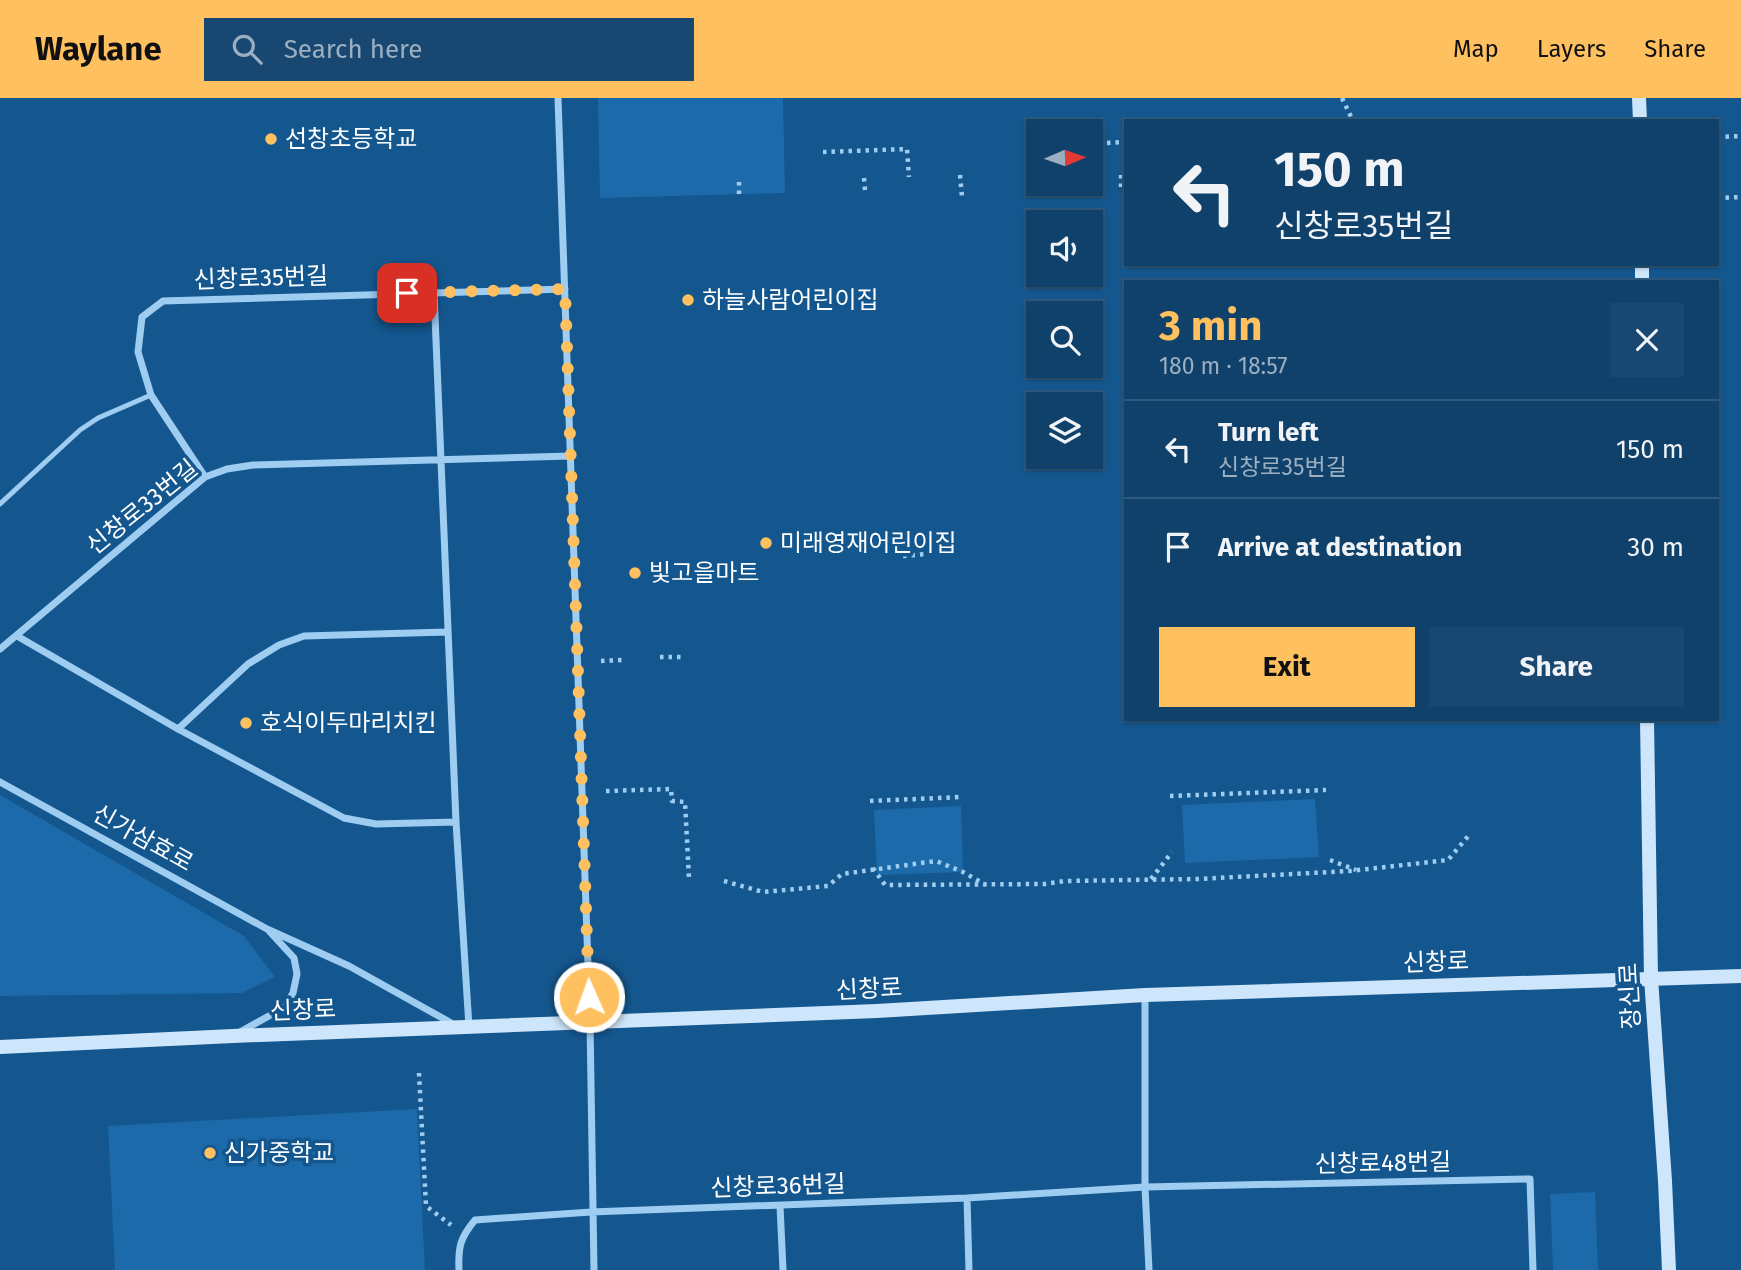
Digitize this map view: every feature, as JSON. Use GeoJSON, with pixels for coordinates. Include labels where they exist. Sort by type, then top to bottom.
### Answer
{"type":"FeatureCollection","features":[{"type":"Feature","properties":{"kind":"main road"},"geometry":{"type":"LineString","coordinates":[[1639,98],[1640,119]]}},
{"type":"Feature","properties":{"kind":"main road","name":"장신로"},"geometry":{"type":"LineString","coordinates":[[1647,721],[1651,978],[1669,1270]]}},
{"type":"Feature","properties":{"kind":"main road","name":"신창로"},"geometry":{"type":"LineString","coordinates":[[0,1047],[877,1011],[1145,995],[1741,976]]}},
{"type":"Feature","properties":{"kind":"street"},"geometry":{"type":"LineString","coordinates":[[558,98],[590,1023],[594,1270]]}},
{"type":"Feature","properties":{"kind":"street","name":"신창로35번길"},"geometry":{"type":"LineString","coordinates":[[205,477],[151,395],[138,352],[142,317],[163,300],[565,289]]}},
{"type":"Feature","properties":{"kind":"street"},"geometry":{"type":"LineString","coordinates":[[434,292],[447,632],[460,867],[464,1028]]}},
{"type":"Feature","properties":{"kind":"street","name":"신창로33번길"},"geometry":{"type":"LineString","coordinates":[[0,649],[205,477],[227,469],[253,465],[571,456]]}},
{"type":"Feature","properties":{"kind":"street"},"geometry":{"type":"LineString","coordinates":[[178,729],[248,664],[279,645],[304,636],[447,632]]}},
{"type":"Feature","properties":{"kind":"street"},"geometry":{"type":"LineString","coordinates":[[17,636],[178,729],[344,818],[376,824],[456,822]]}},
{"type":"Feature","properties":{"kind":"street","name":"신가삼효로"},"geometry":{"type":"LineString","coordinates":[[0,782],[267,929],[349,966],[464,1028]]}},
{"type":"Feature","properties":{"kind":"street","name":"신가삼효로"},"geometry":{"type":"LineString","coordinates":[[233,1036],[285,1007],[293,993],[297,974],[294,958],[267,929]]}},
{"type":"Feature","properties":{"kind":"street"},"geometry":{"type":"LineString","coordinates":[[1145,995],[1145,1187],[1149,1270]]}},
{"type":"Feature","properties":{"kind":"street","name":"신창로48번길"},"geometry":{"type":"LineString","coordinates":[[967,1198],[1145,1187],[1530,1179],[1533,1270]]}},
{"type":"Feature","properties":{"kind":"street"},"geometry":{"type":"LineString","coordinates":[[967,1198],[969,1270]]}},
{"type":"Feature","properties":{"kind":"street","name":"신창로36번길"},"geometry":{"type":"LineString","coordinates":[[463,1234],[475,1220],[591,1212],[967,1198]]}},
{"type":"Feature","properties":{"kind":"street"},"geometry":{"type":"LineString","coordinates":[[780,1206],[783,1270]]}},
{"type":"Feature","properties":{"kind":"street"},"geometry":{"type":"LineString","coordinates":[[459,1270],[458,1253],[463,1234]]}},
{"type":"Feature","properties":{"kind":"lane"},"geometry":{"type":"LineString","coordinates":[[0,504],[80,430],[98,418],[151,395]]}},
{"type":"Feature","properties":{"kind":"path"},"geometry":{"type":"LineString","coordinates":[[1342,98],[1352,119]]}},
{"type":"Feature","properties":{"kind":"path"},"geometry":{"type":"LineString","coordinates":[[1719,137],[1741,136]]}},
{"type":"Feature","properties":{"kind":"path"},"geometry":{"type":"LineString","coordinates":[[1103,143],[1124,142]]}},
{"type":"Feature","properties":{"kind":"path"},"geometry":{"type":"LineString","coordinates":[[823,152],[907,149],[909,177]]}},
{"type":"Feature","properties":{"kind":"path"},"geometry":{"type":"LineString","coordinates":[[1121,170],[1121,187]]}},
{"type":"Feature","properties":{"kind":"path"},"geometry":{"type":"LineString","coordinates":[[960,175],[962,197]]}},
{"type":"Feature","properties":{"kind":"path"},"geometry":{"type":"LineString","coordinates":[[864,178],[865,190]]}},
{"type":"Feature","properties":{"kind":"path"},"geometry":{"type":"LineString","coordinates":[[739,182],[739,194]]}},
{"type":"Feature","properties":{"kind":"path"},"geometry":{"type":"LineString","coordinates":[[1719,198],[1741,197]]}},
{"type":"Feature","properties":{"kind":"path"},"geometry":{"type":"LineString","coordinates":[[903,556],[927,554]]}},
{"type":"Feature","properties":{"kind":"path"},"geometry":{"type":"LineString","coordinates":[[660,657],[685,657]]}},
{"type":"Feature","properties":{"kind":"path"},"geometry":{"type":"LineString","coordinates":[[601,661],[622,660]]}},
{"type":"Feature","properties":{"kind":"path"},"geometry":{"type":"LineString","coordinates":[[606,792],[671,789],[671,801],[685,802],[689,878]]}},
{"type":"Feature","properties":{"kind":"path"},"geometry":{"type":"LineString","coordinates":[[1170,796],[1326,790]]}},
{"type":"Feature","properties":{"kind":"path"},"geometry":{"type":"LineString","coordinates":[[870,801],[961,797]]}},
{"type":"Feature","properties":{"kind":"path"},"geometry":{"type":"LineString","coordinates":[[873,868],[886,885],[1150,880],[1357,870],[1448,860],[1470,834]]}},
{"type":"Feature","properties":{"kind":"path"},"geometry":{"type":"LineString","coordinates":[[1150,880],[1172,852]]}},
{"type":"Feature","properties":{"kind":"path"},"geometry":{"type":"LineString","coordinates":[[724,881],[764,892],[828,886],[842,874],[936,860],[984,884]]}},
{"type":"Feature","properties":{"kind":"path"},"geometry":{"type":"LineString","coordinates":[[1330,860],[1357,870]]}},
{"type":"Feature","properties":{"kind":"path"},"geometry":{"type":"LineString","coordinates":[[419,1073],[426,1206],[463,1234]]}},
{"type":"Feature","properties":{"kind":"shaded area"},"geometry":{"type":"Polygon","coordinates":[[[598,98],[783,98],[785,193],[600,198],[598,98]]]}},
{"type":"Feature","properties":{"kind":"shaded area"},"geometry":{"type":"Polygon","coordinates":[[[0,795],[244,936],[275,977],[242,993],[0,996],[0,795]]]}},
{"type":"Feature","properties":{"kind":"shaded area"},"geometry":{"type":"Polygon","coordinates":[[[1315,799],[1319,857],[1185,863],[1182,805],[1315,799]]]}},
{"type":"Feature","properties":{"kind":"shaded area"},"geometry":{"type":"Polygon","coordinates":[[[961,806],[963,872],[877,875],[874,810],[961,806]]]}},
{"type":"Feature","properties":{"kind":"shaded area","name":"신가중학교"},"geometry":{"type":"Polygon","coordinates":[[[417,1109],[425,1270],[115,1270],[108,1126],[417,1109]]]}},
{"type":"Feature","properties":{"kind":"shaded area"},"geometry":{"type":"Polygon","coordinates":[[[1595,1192],[1598,1270],[1553,1270],[1550,1194],[1595,1192]]]}},
{"type":"Feature","properties":{"kind":"place","name":"선창초등학교"},"geometry":{"type":"Point","coordinates":[271,139]}},
{"type":"Feature","properties":{"kind":"place","name":"하늘사람어린이집"},"geometry":{"type":"Point","coordinates":[688,300]}},
{"type":"Feature","properties":{"kind":"place","name":"미래영재어린이집"},"geometry":{"type":"Point","coordinates":[766,543]}},
{"type":"Feature","properties":{"kind":"place","name":"빛고을마트"},"geometry":{"type":"Point","coordinates":[635,573]}},
{"type":"Feature","properties":{"kind":"place","name":"호식이두마리치킨"},"geometry":{"type":"Point","coordinates":[246,723]}},
{"type":"Feature","properties":{"kind":"place","name":"신가중학교"},"geometry":{"type":"Point","coordinates":[210,1153]}},
{"type":"Feature","properties":{"kind":"route"},"geometry":{"type":"LineString","coordinates":[[407,293],[565,289],[589,997]]}}]}
